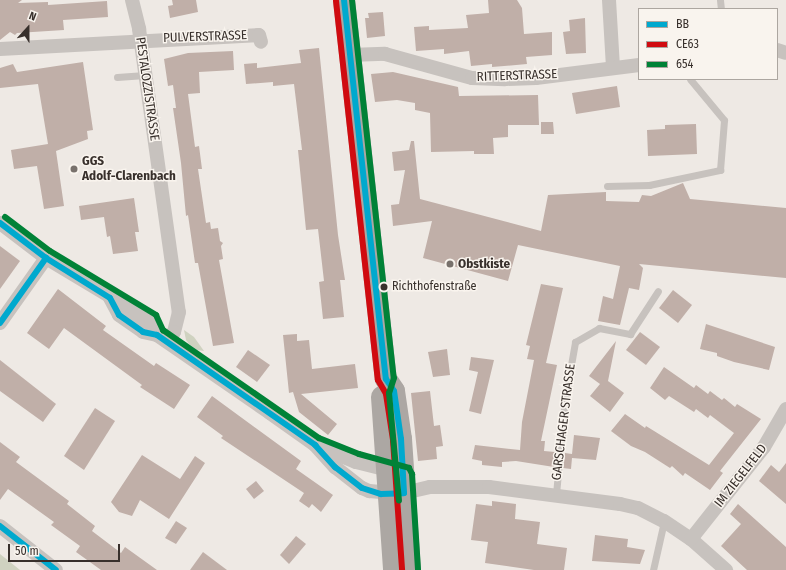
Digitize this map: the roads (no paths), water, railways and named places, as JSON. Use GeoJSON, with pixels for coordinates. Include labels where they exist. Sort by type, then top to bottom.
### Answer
{"type":"FeatureCollection","features":[{"type":"Feature","properties":{"kind":"main road"},"geometry":{"type":"LineString","coordinates":[[344,0],[386,379],[381,392],[397,482],[410,570]]}},
{"type":"Feature","properties":{"kind":"main road"},"geometry":{"type":"LineString","coordinates":[[394,570],[397,482]]}},
{"type":"Feature","properties":{"kind":"street","name":"PESTALOZZISTRASSE"},"geometry":{"type":"LineString","coordinates":[[132,0],[140,39],[179,312],[174,332],[162,338]]}},
{"type":"Feature","properties":{"kind":"street"},"geometry":{"type":"LineString","coordinates":[[609,0],[613,68]]}},
{"type":"Feature","properties":{"kind":"street","name":"PULVERSTRASSE"},"geometry":{"type":"LineString","coordinates":[[0,49],[140,39],[259,35],[261,42]]}},
{"type":"Feature","properties":{"kind":"street","name":"RITTERSTRASSE"},"geometry":{"type":"LineString","coordinates":[[349,55],[385,54],[472,78],[536,78],[638,65]]}},
{"type":"Feature","properties":{"kind":"street"},"geometry":{"type":"LineString","coordinates":[[0,222],[46,258],[110,298],[119,315],[143,332],[162,338],[315,445],[356,462],[397,482]]}},
{"type":"Feature","properties":{"kind":"street"},"geometry":{"type":"LineString","coordinates":[[0,323],[46,258]]}},
{"type":"Feature","properties":{"kind":"street","name":"IM ZIEGELFELD"},"geometry":{"type":"LineString","coordinates":[[691,539],[764,447],[786,409]]}},
{"type":"Feature","properties":{"kind":"street"},"geometry":{"type":"LineString","coordinates":[[315,445],[335,467],[369,492],[397,482]]}},
{"type":"Feature","properties":{"kind":"street","name":"GARSCHAGER STRASSE"},"geometry":{"type":"LineString","coordinates":[[397,482],[430,487],[488,487],[556,494],[638,508],[664,521],[691,539],[726,570]]}},
{"type":"Feature","properties":{"kind":"street"},"geometry":{"type":"LineString","coordinates":[[0,526],[56,570]]}},
{"type":"Feature","properties":{"kind":"lane"},"geometry":{"type":"LineString","coordinates":[[117,77],[145,74]]}},
{"type":"Feature","properties":{"kind":"lane"},"geometry":{"type":"LineString","coordinates":[[607,186],[649,185],[720,170],[724,120],[691,80]]}},
{"type":"Feature","properties":{"kind":"lane","name":"GARSCHAGER STRASSE"},"geometry":{"type":"LineString","coordinates":[[556,494],[564,398],[575,342],[599,328],[630,334],[658,291]]}},
{"type":"Feature","properties":{"kind":"lane"},"geometry":{"type":"LineString","coordinates":[[653,570],[664,521]]}},
{"type":"Feature","properties":{"kind":"place","name":"GGS Adolf-Clarenbach"},"geometry":{"type":"Point","coordinates":[74,169]}},
{"type":"Feature","properties":{"kind":"place","name":"Obstkiste"},"geometry":{"type":"Point","coordinates":[450,264]}},
{"type":"Feature","properties":{"kind":"place","name":"Richthofenstraße"},"geometry":{"type":"Point","coordinates":[384,287]}}]}
